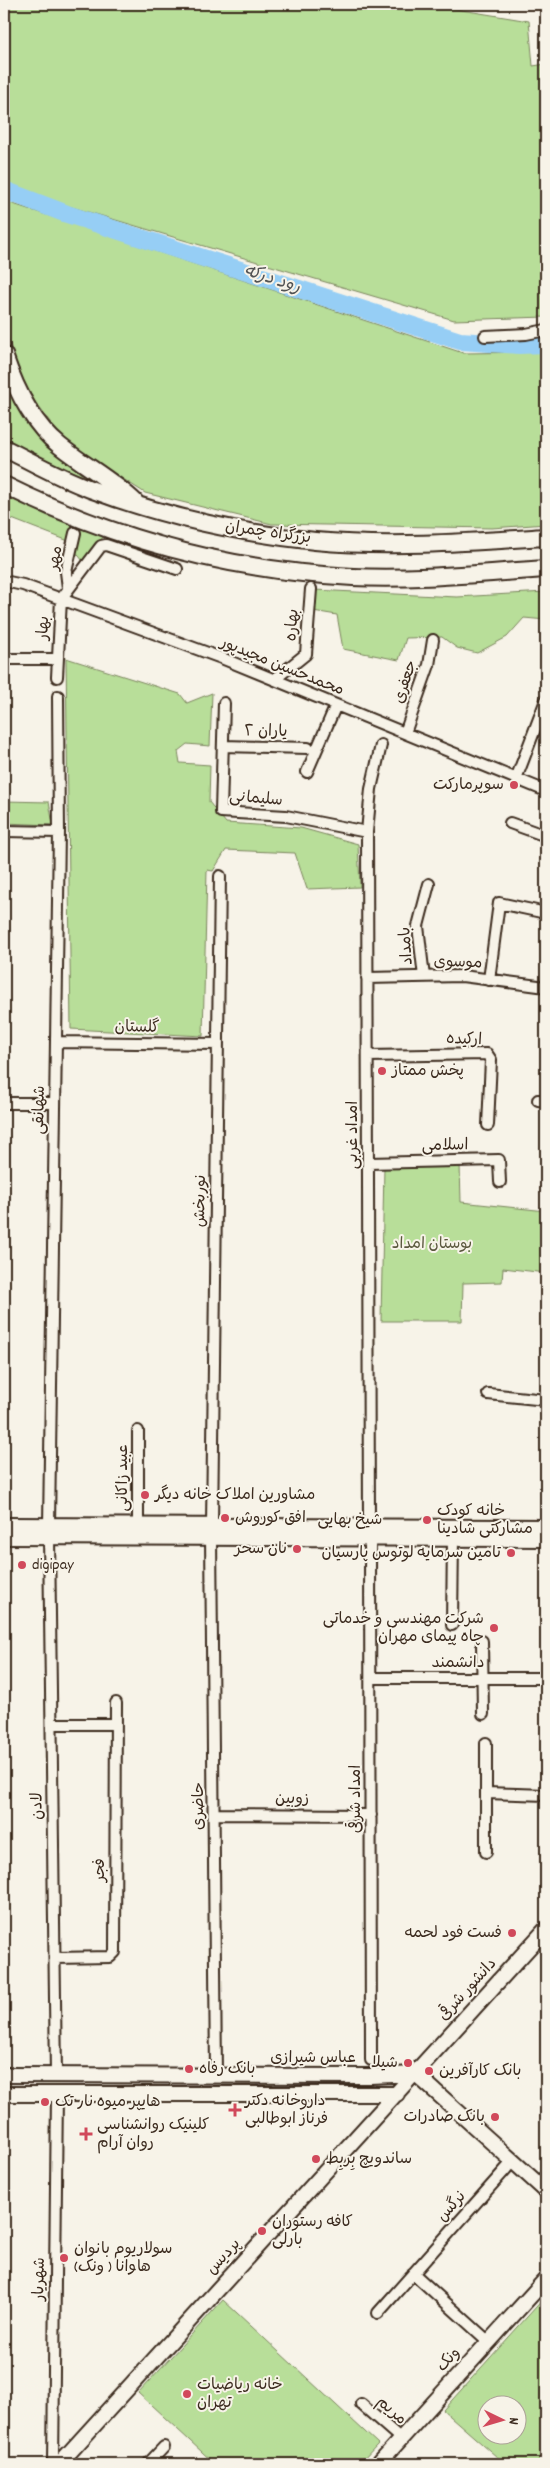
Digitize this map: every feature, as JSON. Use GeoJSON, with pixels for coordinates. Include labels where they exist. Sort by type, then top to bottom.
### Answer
{"type":"FeatureCollection","features":[{"type":"Feature","properties":{"kind":"highway"},"geometry":{"type":"LineString","coordinates":[[4,355],[17,387],[40,424],[59,445],[120,488],[141,506]]}},
{"type":"Feature","properties":{"kind":"highway","name":"بزرگراه چمران"},"geometry":{"type":"LineString","coordinates":[[4,448],[88,488],[141,506],[206,524],[262,534],[316,541],[454,543],[546,538]]}},
{"type":"Feature","properties":{"kind":"highway","name":"بزرگراه چمران"},"geometry":{"type":"LineString","coordinates":[[4,485],[89,523],[166,548],[254,566],[354,577],[450,575],[546,569]]}},
{"type":"Feature","properties":{"kind":"main road","name":"شیخ بهایی"},"geometry":{"type":"LineString","coordinates":[[4,1525],[49,1531],[528,1533],[546,1539]]}},
{"type":"Feature","properties":{"kind":"main road","name":"شیخ بهایی"},"geometry":{"type":"LineString","coordinates":[[4,1537],[49,1531],[138,1525],[212,1531]]}},
{"type":"Feature","properties":{"kind":"main road","name":"شیخ بهایی"},"geometry":{"type":"LineString","coordinates":[[370,1532],[453,1538],[528,1533],[546,1527]]}},
{"type":"Feature","properties":{"kind":"main road","name":"دانشور شرقی"},"geometry":{"type":"LineString","coordinates":[[416,2074],[546,1929]]}},
{"type":"Feature","properties":{"kind":"main road","name":"عباس شیرازی"},"geometry":{"type":"LineString","coordinates":[[4,2075],[416,2074]]}},
{"type":"Feature","properties":{"kind":"main road","name":"پردیس"},"geometry":{"type":"LineString","coordinates":[[59,2464],[416,2074]]}},
{"type":"Feature","properties":{"kind":"main road"},"geometry":{"type":"LineString","coordinates":[[416,2074],[546,2191]]}},
{"type":"Feature","properties":{"kind":"main road"},"geometry":{"type":"LineString","coordinates":[[4,2094],[398,2094]]}},
{"type":"Feature","properties":{"kind":"main road"},"geometry":{"type":"LineString","coordinates":[[361,2094],[373,2109],[372,2120],[368,2126]]}},
{"type":"Feature","properties":{"kind":"main road","name":"ونک"},"geometry":{"type":"LineString","coordinates":[[378,2464],[546,2279]]}},
{"type":"Feature","properties":{"kind":"street"},"geometry":{"type":"LineString","coordinates":[[485,336],[526,334],[546,330]]}},
{"type":"Feature","properties":{"kind":"street","name":"مهر"},"geometry":{"type":"LineString","coordinates":[[68,588],[66,572],[76,533]]}},
{"type":"Feature","properties":{"kind":"street"},"geometry":{"type":"LineString","coordinates":[[61,599],[101,546],[106,545],[177,569]]}},
{"type":"Feature","properties":{"kind":"street","name":"محمدحسین مجیدپور"},"geometry":{"type":"LineString","coordinates":[[4,581],[61,599],[275,679],[546,791]]}},
{"type":"Feature","properties":{"kind":"street","name":"بهاره"},"geometry":{"type":"LineString","coordinates":[[275,679],[306,654],[311,588]]}},
{"type":"Feature","properties":{"kind":"street","name":"بهار"},"geometry":{"type":"LineString","coordinates":[[57,677],[61,599]]}},
{"type":"Feature","properties":{"kind":"street","name":"جعفری"},"geometry":{"type":"LineString","coordinates":[[405,733],[429,665],[433,640]]}},
{"type":"Feature","properties":{"kind":"street","name":"بهار"},"geometry":{"type":"LineString","coordinates":[[4,659],[58,659]]}},
{"type":"Feature","properties":{"kind":"street","name":"شهانقی"},"geometry":{"type":"LineString","coordinates":[[49,1531],[59,832],[58,696]]}},
{"type":"Feature","properties":{"kind":"street"},"geometry":{"type":"LineString","coordinates":[[516,779],[546,700]]}},
{"type":"Feature","properties":{"kind":"street","name":"سلیمانی"},"geometry":{"type":"LineString","coordinates":[[224,702],[221,812],[286,816],[367,832]]}},
{"type":"Feature","properties":{"kind":"street"},"geometry":{"type":"LineString","coordinates":[[307,772],[336,705]]}},
{"type":"Feature","properties":{"kind":"street","name":"امداد غربی"},"geometry":{"type":"LineString","coordinates":[[370,1532],[367,832],[371,789],[382,745]]}},
{"type":"Feature","properties":{"kind":"street","name":"یاران ٢"},"geometry":{"type":"LineString","coordinates":[[223,746],[308,748]]}},
{"type":"Feature","properties":{"kind":"street"},"geometry":{"type":"LineString","coordinates":[[510,823],[546,836]]}},
{"type":"Feature","properties":{"kind":"street"},"geometry":{"type":"LineString","coordinates":[[4,832],[59,832]]}},
{"type":"Feature","properties":{"kind":"street","name":"نوربخش"},"geometry":{"type":"LineString","coordinates":[[212,1531],[220,876]]}},
{"type":"Feature","properties":{"kind":"street","name":"بامداد"},"geometry":{"type":"LineString","coordinates":[[424,977],[418,926],[429,884]]}},
{"type":"Feature","properties":{"kind":"street"},"geometry":{"type":"LineString","coordinates":[[490,980],[499,903],[546,913]]}},
{"type":"Feature","properties":{"kind":"street","name":"موسوی"},"geometry":{"type":"LineString","coordinates":[[367,978],[462,976],[546,987]]}},
{"type":"Feature","properties":{"kind":"street","name":"گلستان"},"geometry":{"type":"LineString","coordinates":[[56,1042],[218,1044]]}},
{"type":"Feature","properties":{"kind":"street","name":"ارکیده"},"geometry":{"type":"LineString","coordinates":[[368,1056],[487,1054],[491,1060],[488,1126]]}},
{"type":"Feature","properties":{"kind":"street"},"geometry":{"type":"LineString","coordinates":[[4,1103],[56,1103]]}},
{"type":"Feature","properties":{"kind":"street","name":"اسلامی"},"geometry":{"type":"LineString","coordinates":[[368,1163],[499,1160],[500,1182]]}},
{"type":"Feature","properties":{"kind":"street"},"geometry":{"type":"LineString","coordinates":[[488,1394],[546,1400]]}},
{"type":"Feature","properties":{"kind":"street","name":"عبید زاکانی"},"geometry":{"type":"LineString","coordinates":[[138,1431],[138,1525]]}},
{"type":"Feature","properties":{"kind":"street","name":"لادن"},"geometry":{"type":"LineString","coordinates":[[49,1531],[56,2075]]}},
{"type":"Feature","properties":{"kind":"street","name":"حاضری"},"geometry":{"type":"LineString","coordinates":[[212,1531],[216,2075]]}},
{"type":"Feature","properties":{"kind":"street","name":"امداد شرقی"},"geometry":{"type":"LineString","coordinates":[[370,1532],[371,2060]]}},
{"type":"Feature","properties":{"kind":"street"},"geometry":{"type":"LineString","coordinates":[[452,1625],[453,1538]]}},
{"type":"Feature","properties":{"kind":"street"},"geometry":{"type":"LineString","coordinates":[[482,1640],[483,1714]]}},
{"type":"Feature","properties":{"kind":"street","name":"دانشمند"},"geometry":{"type":"LineString","coordinates":[[370,1678],[546,1678]]}},
{"type":"Feature","properties":{"kind":"street","name":"فجر"},"geometry":{"type":"LineString","coordinates":[[54,1958],[110,1957],[115,1952],[116,1703]]}},
{"type":"Feature","properties":{"kind":"street"},"geometry":{"type":"LineString","coordinates":[[52,1724],[115,1724]]}},
{"type":"Feature","properties":{"kind":"street"},"geometry":{"type":"LineString","coordinates":[[486,1743],[486,1852]]}},
{"type":"Feature","properties":{"kind":"street"},"geometry":{"type":"LineString","coordinates":[[486,1793],[546,1795]]}},
{"type":"Feature","properties":{"kind":"street","name":"زوبین"},"geometry":{"type":"LineString","coordinates":[[214,1814],[371,1815]]}},
{"type":"Feature","properties":{"kind":"street","name":"شهریار"},"geometry":{"type":"LineString","coordinates":[[53,2464],[57,2094]]}},
{"type":"Feature","properties":{"kind":"street","name":"نرگس"},"geometry":{"type":"LineString","coordinates":[[378,2313],[513,2161]]}},
{"type":"Feature","properties":{"kind":"street"},"geometry":{"type":"LineString","coordinates":[[413,2274],[489,2342]]}},
{"type":"Feature","properties":{"kind":"street","name":"مریم"},"geometry":{"type":"LineString","coordinates":[[361,2404],[401,2439]]}},
{"type":"Feature","properties":{"kind":"street"},"geometry":{"type":"LineString","coordinates":[[148,2464],[164,2447]]}},
{"type":"Feature","properties":{"kind":"green space"},"geometry":{"type":"Polygon","coordinates":[[[4,4],[449,4],[449,8],[529,21],[533,66],[546,64],[546,317],[454,320],[4,187],[4,4]]]}},
{"type":"Feature","properties":{"kind":"green space"},"geometry":{"type":"Polygon","coordinates":[[[4,201],[463,353],[546,352],[546,524],[492,528],[272,524],[145,493],[64,441],[25,388],[4,327],[4,201]]]}},
{"type":"Feature","properties":{"kind":"green space"},"geometry":{"type":"Polygon","coordinates":[[[4,380],[19,410],[38,434],[85,477],[50,464],[4,440],[4,380]]]}},
{"type":"Feature","properties":{"kind":"green space"},"geometry":{"type":"Polygon","coordinates":[[[4,494],[41,512],[104,536],[83,561],[66,540],[4,516],[4,494]]]}},
{"type":"Feature","properties":{"kind":"green space"},"geometry":{"type":"Polygon","coordinates":[[[314,590],[457,597],[546,592],[546,620],[524,618],[507,637],[477,653],[457,648],[442,637],[406,638],[399,660],[343,649],[337,615],[313,611],[314,590]]]}},
{"type":"Feature","properties":{"kind":"green space"},"geometry":{"type":"Polygon","coordinates":[[[66,658],[180,694],[187,703],[212,693],[210,746],[187,744],[178,751],[180,763],[210,765],[209,802],[226,823],[301,828],[358,844],[360,887],[307,889],[295,853],[226,850],[213,871],[207,870],[203,1036],[71,1029],[66,658]]]}},
{"type":"Feature","properties":{"kind":"green space"},"geometry":{"type":"Polygon","coordinates":[[[4,801],[49,802],[53,825],[4,823],[4,801]]]}},
{"type":"Feature","properties":{"kind":"green space","name":"بوستان امداد"},"geometry":{"type":"Polygon","coordinates":[[[460,1165],[461,1202],[546,1211],[546,1273],[503,1268],[502,1282],[463,1283],[462,1321],[381,1321],[384,1167],[460,1165]]]}},
{"type":"Feature","properties":{"kind":"green space"},"geometry":{"type":"Polygon","coordinates":[[[546,2296],[546,2464],[505,2464],[484,2446],[528,2446],[528,2396],[478,2396],[478,2440],[443,2410],[546,2296]]]}},
{"type":"Feature","properties":{"kind":"green space"},"geometry":{"type":"Polygon","coordinates":[[[223,2300],[378,2444],[359,2464],[215,2464],[138,2393],[223,2300]]]}},
{"type":"Feature","properties":{"kind":"waterway","name":"رود درکه"},"geometry":{"type":"LineString","coordinates":[[4,190],[67,214],[460,341],[519,345],[546,344]]}},
{"type":"Feature","properties":{"kind":"place","name":"سوپرمارکت"},"geometry":{"type":"Point","coordinates":[514,785]}},
{"type":"Feature","properties":{"kind":"place","name":"پخش ممتاز"},"geometry":{"type":"Point","coordinates":[382,1071]}},
{"type":"Feature","properties":{"kind":"place","name":"مشاورین املاک خانه دیگر"},"geometry":{"type":"Point","coordinates":[145,1495]}},
{"type":"Feature","properties":{"kind":"place","name":"افق کوروش"},"geometry":{"type":"Point","coordinates":[225,1518]}},
{"type":"Feature","properties":{"kind":"place","name":"خانه کودک مشارکتی شادینا"},"geometry":{"type":"Point","coordinates":[427,1520]}},
{"type":"Feature","properties":{"kind":"place","name":"نان سحر"},"geometry":{"type":"Point","coordinates":[297,1549]}},
{"type":"Feature","properties":{"kind":"place","name":"تامین سرمایه لوتوس پارسیان"},"geometry":{"type":"Point","coordinates":[511,1553]}},
{"type":"Feature","properties":{"kind":"place","name":"digipay"},"geometry":{"type":"Point","coordinates":[22,1565]}},
{"type":"Feature","properties":{"kind":"place","name":"شرکت مهندسی و خدماتی چاه پیمای مهران"},"geometry":{"type":"Point","coordinates":[494,1628]}},
{"type":"Feature","properties":{"kind":"place","name":"فست فود لحمه"},"geometry":{"type":"Point","coordinates":[512,1933]}},
{"type":"Feature","properties":{"kind":"place","name":"شیلا"},"geometry":{"type":"Point","coordinates":[408,2063]}},
{"type":"Feature","properties":{"kind":"place","name":"بانک رفاه"},"geometry":{"type":"Point","coordinates":[189,2069]}},
{"type":"Feature","properties":{"kind":"place","name":"بانک کارآفرین"},"geometry":{"type":"Point","coordinates":[429,2071]}},
{"type":"Feature","properties":{"kind":"place","name":"هایپر میوه نار تک"},"geometry":{"type":"Point","coordinates":[45,2102]}},
{"type":"Feature","properties":{"kind":"place","name":"داروخانه دکتر فرناز ابوطالبی"},"geometry":{"type":"Point","coordinates":[235,2110]}},
{"type":"Feature","properties":{"kind":"place","name":"بانک صادرات"},"geometry":{"type":"Point","coordinates":[495,2117]}},
{"type":"Feature","properties":{"kind":"place","name":"کلینیک روانشناسی روان آرام"},"geometry":{"type":"Point","coordinates":[86,2134]}},
{"type":"Feature","properties":{"kind":"place","name":"ساندویچ بِربِط"},"geometry":{"type":"Point","coordinates":[316,2159]}},
{"type":"Feature","properties":{"kind":"place","name":"کافه رستوران بارلی"},"geometry":{"type":"Point","coordinates":[262,2231]}},
{"type":"Feature","properties":{"kind":"place","name":"سولاریوم بانوان هاوانا ( ونک)"},"geometry":{"type":"Point","coordinates":[64,2258]}},
{"type":"Feature","properties":{"kind":"place","name":"خانه ریاضیات تهران"},"geometry":{"type":"Point","coordinates":[187,2394]}}]}
